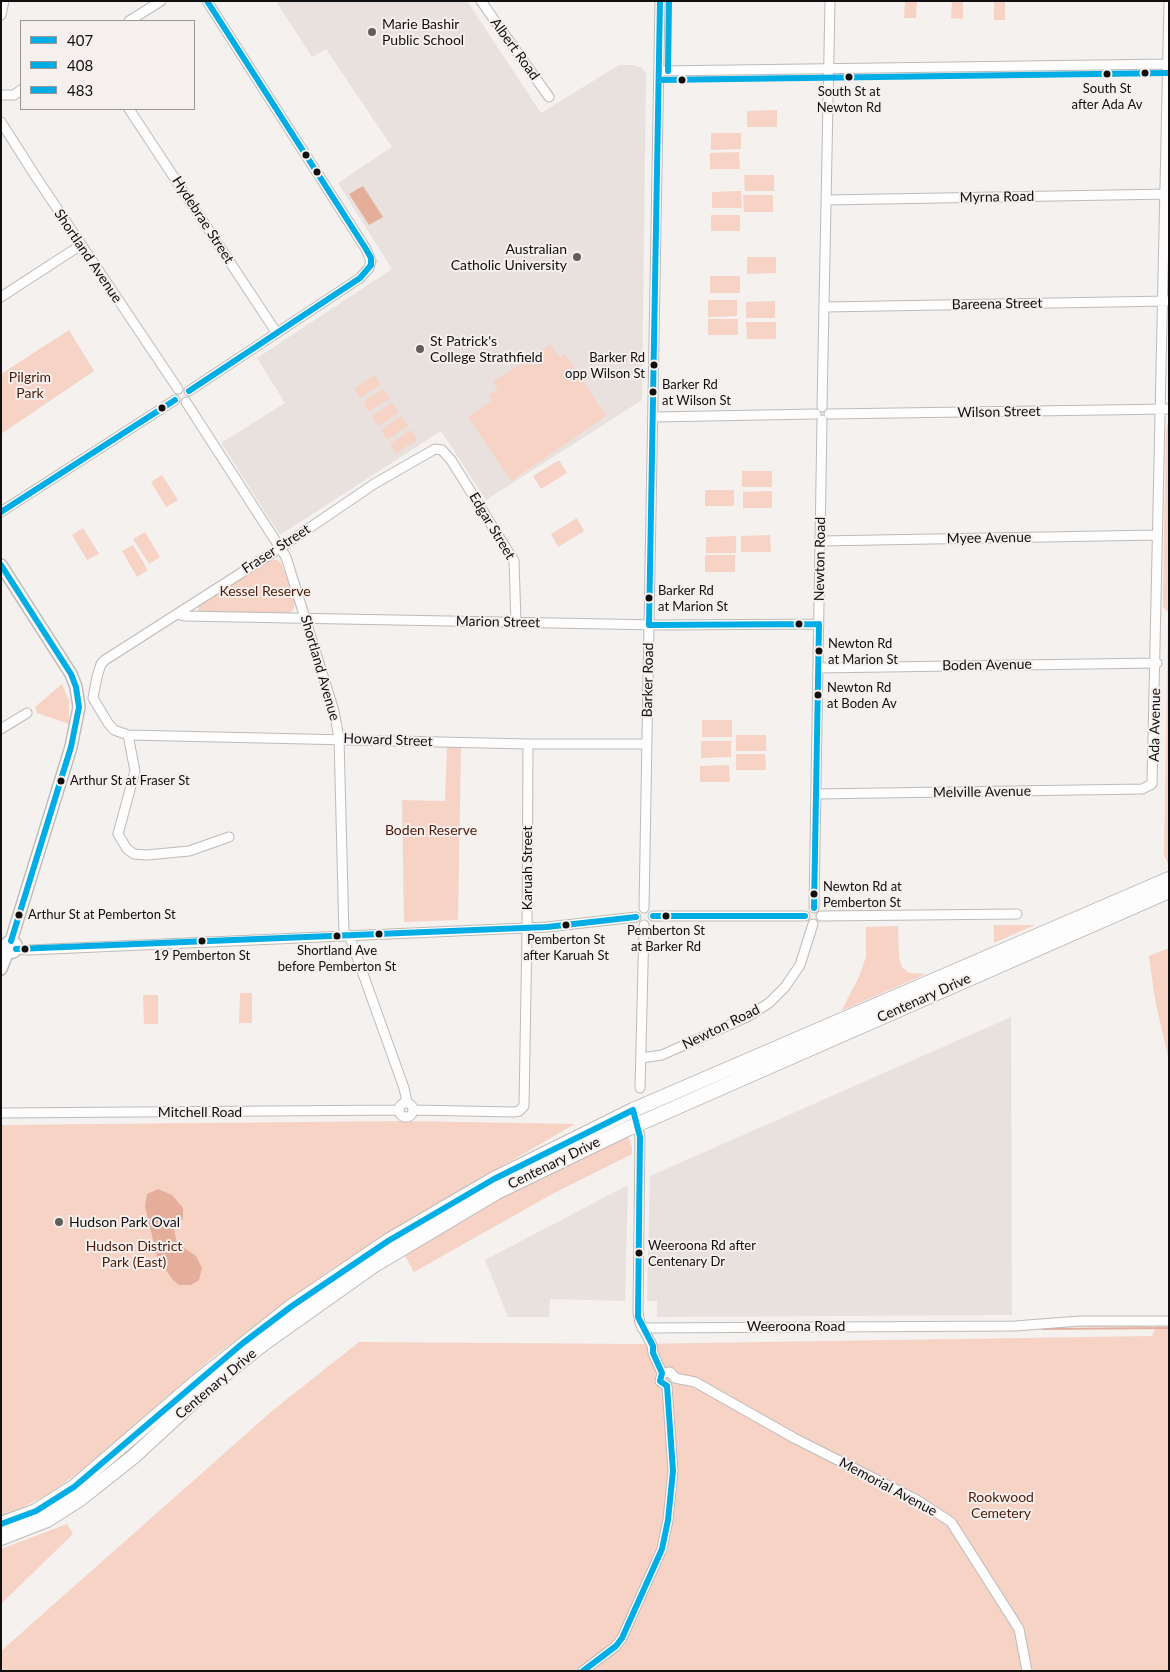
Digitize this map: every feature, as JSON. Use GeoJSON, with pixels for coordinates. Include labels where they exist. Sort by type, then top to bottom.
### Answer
{"type":"FeatureCollection","features":[{"type":"Feature","properties":{"kind":"highway","name":"Centenary Drive"},"geometry":{"type":"LineString","coordinates":[[1,1524],[36,1511],[74,1487],[243,1343],[292,1306],[388,1241],[494,1179],[633,1110],[1169,879]]}},
{"type":"Feature","properties":{"kind":"highway","name":"Centenary Drive"},"geometry":{"type":"LineString","coordinates":[[1,1538],[47,1520],[80,1499],[133,1456],[209,1387],[320,1302],[381,1261],[498,1192],[568,1155],[1169,891]]}},
{"type":"Feature","properties":{"kind":"main road"},"geometry":{"type":"LineString","coordinates":[[1,565],[71,674],[76,687],[79,707],[71,747],[12,947],[1,969]]}},
{"type":"Feature","properties":{"kind":"street"},"geometry":{"type":"LineString","coordinates":[[131,20],[161,1]]}},
{"type":"Feature","properties":{"kind":"street"},"geometry":{"type":"LineString","coordinates":[[189,391],[360,278],[371,265],[371,258],[366,249],[207,1]]}},
{"type":"Feature","properties":{"kind":"street","name":"Albert Road"},"geometry":{"type":"LineString","coordinates":[[481,1],[549,97]]}},
{"type":"Feature","properties":{"kind":"street","name":"Barker Road"},"geometry":{"type":"LineString","coordinates":[[644,908],[660,1]]}},
{"type":"Feature","properties":{"kind":"street","name":"Newton Road"},"geometry":{"type":"LineString","coordinates":[[814,908],[830,1]]}},
{"type":"Feature","properties":{"kind":"street","name":"Ada Avenue"},"geometry":{"type":"LineString","coordinates":[[1149,788],[1154,778],[1157,663],[1157,536],[1164,409],[1169,1]]}},
{"type":"Feature","properties":{"kind":"street"},"geometry":{"type":"LineString","coordinates":[[1,15],[3,3]]}},
{"type":"Feature","properties":{"kind":"street"},"geometry":{"type":"LineString","coordinates":[[659,71],[1168,64]]}},
{"type":"Feature","properties":{"kind":"street"},"geometry":{"type":"LineString","coordinates":[[2,96],[14,94],[20,91]]}},
{"type":"Feature","properties":{"kind":"street","name":"Hydebrae Street"},"geometry":{"type":"LineString","coordinates":[[130,110],[276,332]]}},
{"type":"Feature","properties":{"kind":"street","name":"Shortland Avenue"},"geometry":{"type":"LineString","coordinates":[[1,122],[81,246],[178,388]]}},
{"type":"Feature","properties":{"kind":"street","name":"Myrna Road"},"geometry":{"type":"LineString","coordinates":[[826,200],[1167,194]]}},
{"type":"Feature","properties":{"kind":"street"},"geometry":{"type":"LineString","coordinates":[[1,297],[81,246]]}},
{"type":"Feature","properties":{"kind":"street","name":"Bareena Street"},"geometry":{"type":"LineString","coordinates":[[825,307],[1165,301]]}},
{"type":"Feature","properties":{"kind":"street"},"geometry":{"type":"LineString","coordinates":[[175,400],[174,392],[178,388],[185,388],[189,391]]}},
{"type":"Feature","properties":{"kind":"street"},"geometry":{"type":"LineString","coordinates":[[175,400],[179,403],[186,402],[189,399],[189,391]]}},
{"type":"Feature","properties":{"kind":"street"},"geometry":{"type":"LineString","coordinates":[[1,512],[175,400]]}},
{"type":"Feature","properties":{"kind":"street","name":"Shortland Avenue"},"geometry":{"type":"LineString","coordinates":[[186,402],[281,547],[290,565],[334,711],[339,738],[347,935],[404,1088],[407,1102]]}},
{"type":"Feature","properties":{"kind":"street","name":"Wilson Street"},"geometry":{"type":"LineString","coordinates":[[654,417],[1164,409]]}},
{"type":"Feature","properties":{"kind":"street","name":"Fraser Street"},"geometry":{"type":"LineString","coordinates":[[128,735],[114,730],[103,717],[93,698],[101,664],[374,484],[431,450]]}},
{"type":"Feature","properties":{"kind":"street","name":"Edgar Street"},"geometry":{"type":"LineString","coordinates":[[431,450],[442,450],[451,460],[514,561],[516,622]]}},
{"type":"Feature","properties":{"kind":"street","name":"Myee Avenue"},"geometry":{"type":"LineString","coordinates":[[820,541],[1157,536]]}},
{"type":"Feature","properties":{"kind":"street","name":"Marion Street"},"geometry":{"type":"LineString","coordinates":[[177,614],[184,616],[649,625],[819,624]]}},
{"type":"Feature","properties":{"kind":"street","name":"Boden Avenue"},"geometry":{"type":"LineString","coordinates":[[818,668],[1157,663]]}},
{"type":"Feature","properties":{"kind":"street"},"geometry":{"type":"LineString","coordinates":[[1,729],[27,713]]}},
{"type":"Feature","properties":{"kind":"street"},"geometry":{"type":"LineString","coordinates":[[128,735],[135,771],[118,834],[127,849],[134,854],[147,855],[190,851],[229,837]]}},
{"type":"Feature","properties":{"kind":"street","name":"Howard Street"},"geometry":{"type":"LineString","coordinates":[[128,735],[339,738],[528,744],[647,744]]}},
{"type":"Feature","properties":{"kind":"street","name":"Karuah Street"},"geometry":{"type":"LineString","coordinates":[[414,1110],[519,1111],[524,1104],[528,744]]}},
{"type":"Feature","properties":{"kind":"street","name":"Melville Avenue"},"geometry":{"type":"LineString","coordinates":[[816,794],[1149,788]]}},
{"type":"Feature","properties":{"kind":"street"},"geometry":{"type":"LineString","coordinates":[[636,917],[638,912],[644,908],[649,910],[653,916]]}},
{"type":"Feature","properties":{"kind":"street"},"geometry":{"type":"LineString","coordinates":[[814,908],[820,911],[821,916],[818,923],[813,924],[806,921],[805,916],[808,909],[814,908]]}},
{"type":"Feature","properties":{"kind":"street"},"geometry":{"type":"LineString","coordinates":[[821,916],[1017,914]]}},
{"type":"Feature","properties":{"kind":"street"},"geometry":{"type":"LineString","coordinates":[[653,916],[805,916]]}},
{"type":"Feature","properties":{"kind":"street"},"geometry":{"type":"LineString","coordinates":[[644,925],[649,923],[653,916]]}},
{"type":"Feature","properties":{"kind":"street"},"geometry":{"type":"LineString","coordinates":[[12,947],[29,950],[527,927],[566,925],[636,917]]}},
{"type":"Feature","properties":{"kind":"street"},"geometry":{"type":"LineString","coordinates":[[636,917],[644,925]]}},
{"type":"Feature","properties":{"kind":"street","name":"Newton Road"},"geometry":{"type":"LineString","coordinates":[[641,1058],[662,1055],[747,1017],[769,1003],[785,987],[800,965],[813,924]]}},
{"type":"Feature","properties":{"kind":"street"},"geometry":{"type":"LineString","coordinates":[[640,1088],[644,925]]}},
{"type":"Feature","properties":{"kind":"street"},"geometry":{"type":"LineString","coordinates":[[407,1102],[412,1105],[414,1110],[410,1116],[406,1117],[399,1110],[401,1105],[407,1102]]}},
{"type":"Feature","properties":{"kind":"street","name":"Mitchell Road"},"geometry":{"type":"LineString","coordinates":[[1,1113],[399,1110]]}},
{"type":"Feature","properties":{"kind":"street"},"geometry":{"type":"LineString","coordinates":[[633,1110],[638,1124],[640,1147],[638,1312],[642,1328],[652,1346],[658,1350],[664,1372],[660,1381],[667,1386]]}},
{"type":"Feature","properties":{"kind":"street","name":"Weeroona Road"},"geometry":{"type":"LineString","coordinates":[[642,1328],[1015,1326],[1046,1322],[1169,1321]]}},
{"type":"Feature","properties":{"kind":"street"},"geometry":{"type":"LineString","coordinates":[[664,1372],[671,1372],[675,1378],[672,1384],[667,1386]]}},
{"type":"Feature","properties":{"kind":"street","name":"Memorial Avenue"},"geometry":{"type":"LineString","coordinates":[[675,1378],[695,1382],[794,1438],[917,1500],[951,1522],[1019,1629],[1027,1671]]}},
{"type":"Feature","properties":{"kind":"street"},"geometry":{"type":"LineString","coordinates":[[583,1671],[616,1646],[622,1638],[662,1549],[668,1520],[673,1472],[667,1386]]}},
{"type":"Feature","properties":{"kind":"shaded area"},"geometry":{"type":"Polygon","coordinates":[[[279,1],[467,1],[541,113],[619,65],[632,65],[642,68],[646,73],[642,400],[486,500],[441,431],[280,535],[221,443],[285,403],[257,358],[392,269],[338,183],[392,147],[326,49],[312,57],[277,3],[279,1]]]}},
{"type":"Feature","properties":{"kind":"shaded area"},"geometry":{"type":"Polygon","coordinates":[[[363,186],[383,217],[369,225],[349,194],[363,186]]]}},
{"type":"Feature","properties":{"kind":"shaded area"},"geometry":{"type":"Polygon","coordinates":[[[1011,1017],[1012,1315],[657,1317],[657,1301],[647,1301],[650,1176],[1011,1017]]]}},
{"type":"Feature","properties":{"kind":"shaded area"},"geometry":{"type":"Polygon","coordinates":[[[628,1185],[625,1301],[550,1299],[549,1317],[508,1317],[485,1260],[628,1185]]]}},
{"type":"Feature","properties":{"kind":"shaded area"},"geometry":{"type":"Polygon","coordinates":[[[158,1189],[172,1195],[183,1208],[183,1218],[174,1230],[177,1243],[196,1256],[202,1268],[199,1280],[191,1285],[179,1285],[173,1280],[157,1257],[145,1206],[147,1194],[158,1189]]]}},
{"type":"Feature","properties":{"kind":"green space"},"geometry":{"type":"Polygon","coordinates":[[[905,1],[917,1],[916,18],[904,18],[905,1]]]}},
{"type":"Feature","properties":{"kind":"green space"},"geometry":{"type":"Polygon","coordinates":[[[952,1],[963,1],[963,19],[951,18],[952,1]]]}},
{"type":"Feature","properties":{"kind":"green space"},"geometry":{"type":"Polygon","coordinates":[[[994,1],[1005,1],[1005,20],[994,20],[994,1]]]}},
{"type":"Feature","properties":{"kind":"green space"},"geometry":{"type":"Polygon","coordinates":[[[777,110],[777,127],[747,127],[747,111],[777,110]]]}},
{"type":"Feature","properties":{"kind":"green space"},"geometry":{"type":"Polygon","coordinates":[[[711,133],[741,133],[741,149],[711,150],[711,133]]]}},
{"type":"Feature","properties":{"kind":"green space"},"geometry":{"type":"Polygon","coordinates":[[[739,152],[740,169],[710,169],[710,153],[739,152]]]}},
{"type":"Feature","properties":{"kind":"green space"},"geometry":{"type":"Polygon","coordinates":[[[744,175],[774,175],[774,191],[745,191],[744,175]]]}},
{"type":"Feature","properties":{"kind":"green space"},"geometry":{"type":"Polygon","coordinates":[[[741,191],[742,208],[712,208],[712,192],[741,191]]]}},
{"type":"Feature","properties":{"kind":"green space"},"geometry":{"type":"Polygon","coordinates":[[[743,195],[773,195],[773,212],[744,212],[743,195]]]}},
{"type":"Feature","properties":{"kind":"green space"},"geometry":{"type":"Polygon","coordinates":[[[711,215],[740,215],[740,231],[711,231],[711,215]]]}},
{"type":"Feature","properties":{"kind":"green space"},"geometry":{"type":"Polygon","coordinates":[[[747,257],[776,257],[776,273],[747,274],[747,257]]]}},
{"type":"Feature","properties":{"kind":"green space"},"geometry":{"type":"Polygon","coordinates":[[[710,276],[740,276],[740,293],[710,293],[710,276]]]}},
{"type":"Feature","properties":{"kind":"green space"},"geometry":{"type":"Polygon","coordinates":[[[708,300],[737,300],[737,316],[708,317],[708,300]]]}},
{"type":"Feature","properties":{"kind":"green space"},"geometry":{"type":"Polygon","coordinates":[[[775,301],[775,318],[746,318],[746,302],[775,301]]]}},
{"type":"Feature","properties":{"kind":"green space"},"geometry":{"type":"Polygon","coordinates":[[[708,319],[738,319],[738,335],[708,335],[708,319]]]}},
{"type":"Feature","properties":{"kind":"green space"},"geometry":{"type":"Polygon","coordinates":[[[746,322],[776,322],[776,339],[747,339],[746,322]]]}},
{"type":"Feature","properties":{"kind":"green space","name":"Pilgrim Park"},"geometry":{"type":"Polygon","coordinates":[[[69,330],[94,371],[1,434],[1,374],[69,330]]]}},
{"type":"Feature","properties":{"kind":"green space"},"geometry":{"type":"Polygon","coordinates":[[[550,344],[559,357],[565,354],[606,416],[511,481],[468,417],[492,400],[489,395],[498,389],[493,382],[550,344]]]}},
{"type":"Feature","properties":{"kind":"green space"},"geometry":{"type":"Polygon","coordinates":[[[374,375],[381,384],[360,398],[354,389],[374,375]]]}},
{"type":"Feature","properties":{"kind":"green space"},"geometry":{"type":"Polygon","coordinates":[[[383,389],[390,398],[369,412],[363,402],[383,389]]]}},
{"type":"Feature","properties":{"kind":"green space"},"geometry":{"type":"Polygon","coordinates":[[[392,403],[399,412],[378,426],[372,416],[392,403]]]}},
{"type":"Feature","properties":{"kind":"green space"},"geometry":{"type":"Polygon","coordinates":[[[401,416],[408,426],[387,440],[381,430],[401,416]]]}},
{"type":"Feature","properties":{"kind":"green space"},"geometry":{"type":"Polygon","coordinates":[[[1169,420],[1169,866],[1164,855],[1168,612],[1163,607],[1163,591],[1166,427],[1169,420]]]}},
{"type":"Feature","properties":{"kind":"green space"},"geometry":{"type":"Polygon","coordinates":[[[411,430],[417,440],[396,453],[390,444],[411,430]]]}},
{"type":"Feature","properties":{"kind":"green space"},"geometry":{"type":"Polygon","coordinates":[[[559,460],[567,473],[541,489],[533,476],[559,460]]]}},
{"type":"Feature","properties":{"kind":"green space"},"geometry":{"type":"Polygon","coordinates":[[[742,471],[772,471],[772,487],[742,487],[742,471]]]}},
{"type":"Feature","properties":{"kind":"green space"},"geometry":{"type":"Polygon","coordinates":[[[162,475],[178,500],[166,507],[151,482],[162,475]]]}},
{"type":"Feature","properties":{"kind":"green space"},"geometry":{"type":"Polygon","coordinates":[[[705,490],[734,490],[734,506],[705,506],[705,490]]]}},
{"type":"Feature","properties":{"kind":"green space"},"geometry":{"type":"Polygon","coordinates":[[[772,491],[772,508],[743,508],[743,492],[772,491]]]}},
{"type":"Feature","properties":{"kind":"green space"},"geometry":{"type":"Polygon","coordinates":[[[577,518],[584,531],[558,547],[551,534],[577,518]]]}},
{"type":"Feature","properties":{"kind":"green space"},"geometry":{"type":"Polygon","coordinates":[[[83,528],[99,554],[87,560],[72,535],[83,528]]]}},
{"type":"Feature","properties":{"kind":"green space"},"geometry":{"type":"Polygon","coordinates":[[[145,532],[160,557],[149,564],[133,539],[145,532]]]}},
{"type":"Feature","properties":{"kind":"green space"},"geometry":{"type":"Polygon","coordinates":[[[770,535],[771,552],[741,552],[741,536],[770,535]]]}},
{"type":"Feature","properties":{"kind":"green space"},"geometry":{"type":"Polygon","coordinates":[[[736,536],[736,553],[706,553],[706,537],[736,536]]]}},
{"type":"Feature","properties":{"kind":"green space"},"geometry":{"type":"Polygon","coordinates":[[[133,545],[148,570],[137,577],[122,551],[133,545]]]}},
{"type":"Feature","properties":{"kind":"green space"},"geometry":{"type":"Polygon","coordinates":[[[705,555],[735,555],[735,572],[705,572],[705,555]]]}},
{"type":"Feature","properties":{"kind":"green space","name":"Kessel Reserve"},"geometry":{"type":"Polygon","coordinates":[[[269,559],[278,560],[281,563],[295,601],[294,609],[290,613],[283,616],[198,612],[199,605],[269,559]]]}},
{"type":"Feature","properties":{"kind":"green space"},"geometry":{"type":"Polygon","coordinates":[[[62,684],[69,701],[69,724],[37,713],[35,707],[62,684]]]}},
{"type":"Feature","properties":{"kind":"green space"},"geometry":{"type":"Polygon","coordinates":[[[702,720],[732,720],[732,737],[702,737],[702,720]]]}},
{"type":"Feature","properties":{"kind":"green space"},"geometry":{"type":"Polygon","coordinates":[[[736,735],[766,735],[766,751],[736,751],[736,735]]]}},
{"type":"Feature","properties":{"kind":"green space"},"geometry":{"type":"Polygon","coordinates":[[[701,741],[731,741],[731,757],[701,758],[701,741]]]}},
{"type":"Feature","properties":{"kind":"green space","name":"Boden Reserve"},"geometry":{"type":"Polygon","coordinates":[[[447,746],[461,746],[458,920],[404,922],[402,800],[445,801],[447,746]]]}},
{"type":"Feature","properties":{"kind":"green space"},"geometry":{"type":"Polygon","coordinates":[[[736,754],[765,754],[766,770],[736,770],[736,754]]]}},
{"type":"Feature","properties":{"kind":"green space"},"geometry":{"type":"Polygon","coordinates":[[[729,765],[730,782],[700,782],[700,766],[729,765]]]}},
{"type":"Feature","properties":{"kind":"green space"},"geometry":{"type":"Polygon","coordinates":[[[994,925],[1035,925],[994,943],[994,925]]]}},
{"type":"Feature","properties":{"kind":"green space"},"geometry":{"type":"Polygon","coordinates":[[[898,926],[899,958],[902,967],[909,973],[926,974],[841,1011],[858,979],[866,957],[866,927],[898,926]]]}},
{"type":"Feature","properties":{"kind":"green space"},"geometry":{"type":"Polygon","coordinates":[[[1169,948],[1169,1061],[1155,1000],[1149,956],[1169,948]]]}},
{"type":"Feature","properties":{"kind":"green space"},"geometry":{"type":"Polygon","coordinates":[[[240,993],[252,993],[252,1023],[239,1023],[240,993]]]}},
{"type":"Feature","properties":{"kind":"green space"},"geometry":{"type":"Polygon","coordinates":[[[143,995],[158,995],[158,1024],[144,1024],[143,995]]]}},
{"type":"Feature","properties":{"kind":"green space","name":"Hudson District Park (East)"},"geometry":{"type":"Polygon","coordinates":[[[405,1121],[575,1124],[438,1203],[326,1273],[213,1357],[82,1470],[49,1494],[1,1518],[1,1125],[405,1121]]]}},
{"type":"Feature","properties":{"kind":"green space"},"geometry":{"type":"Polygon","coordinates":[[[628,1137],[632,1147],[632,1154],[554,1193],[414,1272],[404,1254],[525,1183],[628,1137]]]}},
{"type":"Feature","properties":{"kind":"green space"},"geometry":{"type":"Polygon","coordinates":[[[1154,1325],[1148,1328],[1052,1326],[1154,1325]]]}},
{"type":"Feature","properties":{"kind":"green space"},"geometry":{"type":"Polygon","coordinates":[[[1154,1325],[1169,1325],[1169,1327],[1155,1327],[1154,1325]]]}},
{"type":"Feature","properties":{"kind":"green space","name":"Rookwood Cemetery"},"geometry":{"type":"Polygon","coordinates":[[[1155,1329],[1169,1329],[1169,1671],[1,1671],[1,1651],[272,1411],[359,1342],[636,1344],[1152,1336],[1155,1329]]]}},
{"type":"Feature","properties":{"kind":"green space"},"geometry":{"type":"Polygon","coordinates":[[[67,1524],[73,1534],[1,1604],[1,1549],[67,1524]]]}},
{"type":"Feature","properties":{"kind":"waterway"},"geometry":{"type":"LineString","coordinates":[[1042,1329],[1169,1328]]}},
{"type":"Feature","properties":{"kind":"transit line","name":"407"},"geometry":{"type":"LineString","coordinates":[[207,1],[366,249],[371,258],[371,265]]}},
{"type":"Feature","properties":{"kind":"transit line","name":"407"},"geometry":{"type":"LineString","coordinates":[[649,625],[660,1]]}},
{"type":"Feature","properties":{"kind":"transit line","name":"483"},"geometry":{"type":"LineString","coordinates":[[668,71],[669,1]]}},
{"type":"Feature","properties":{"kind":"transit line","name":"483"},"geometry":{"type":"LineString","coordinates":[[659,80],[1168,73]]}},
{"type":"Feature","properties":{"kind":"transit line","name":"407"},"geometry":{"type":"LineString","coordinates":[[189,391],[360,278],[371,265]]}},
{"type":"Feature","properties":{"kind":"transit line","name":"407"},"geometry":{"type":"LineString","coordinates":[[1,512],[175,400]]}},
{"type":"Feature","properties":{"kind":"transit line","name":"407"},"geometry":{"type":"LineString","coordinates":[[1,565],[71,674],[76,687],[79,707],[71,747],[11,941]]}},
{"type":"Feature","properties":{"kind":"transit line","name":"407"},"geometry":{"type":"LineString","coordinates":[[649,625],[819,624]]}},
{"type":"Feature","properties":{"kind":"transit line","name":"407"},"geometry":{"type":"LineString","coordinates":[[814,908],[819,624]]}},
{"type":"Feature","properties":{"kind":"transit line","name":"407"},"geometry":{"type":"LineString","coordinates":[[653,916],[805,916]]}},
{"type":"Feature","properties":{"kind":"transit line","name":"407"},"geometry":{"type":"LineString","coordinates":[[16,949],[547,927],[636,917]]}},
{"type":"Feature","properties":{"kind":"transit line","name":"408"},"geometry":{"type":"LineString","coordinates":[[1,1524],[36,1511],[74,1487],[243,1343],[292,1306],[388,1241],[494,1179],[633,1110],[640,1137],[638,1317],[653,1346],[653,1353],[662,1373],[660,1381],[667,1386]]}},
{"type":"Feature","properties":{"kind":"transit line","name":"408"},"geometry":{"type":"LineString","coordinates":[[583,1671],[616,1646],[622,1638],[662,1549],[668,1520],[673,1471],[667,1386]]}},
{"type":"Feature","properties":{"kind":"place","name":"Marie Bashir Public School"},"geometry":{"type":"Point","coordinates":[372,32]}},
{"type":"Feature","properties":{"kind":"place","name":"South St after Ada Av"},"geometry":{"type":"Point","coordinates":[1107,74]}},
{"type":"Feature","properties":{"kind":"place","name":"South St at Newton Rd"},"geometry":{"type":"Point","coordinates":[849,77]}},
{"type":"Feature","properties":{"kind":"place","name":"Australian Catholic University"},"geometry":{"type":"Point","coordinates":[577,257]}},
{"type":"Feature","properties":{"kind":"place","name":"St Patrick's College Strathfield"},"geometry":{"type":"Point","coordinates":[420,349]}},
{"type":"Feature","properties":{"kind":"place","name":"Barker Rd opp Wilson St"},"geometry":{"type":"Point","coordinates":[654,365]}},
{"type":"Feature","properties":{"kind":"place","name":"Barker Rd at Wilson St"},"geometry":{"type":"Point","coordinates":[653,392]}},
{"type":"Feature","properties":{"kind":"place","name":"Barker Rd at Marion St"},"geometry":{"type":"Point","coordinates":[649,598]}},
{"type":"Feature","properties":{"kind":"place","name":"Newton Rd at Marion St"},"geometry":{"type":"Point","coordinates":[819,651]}},
{"type":"Feature","properties":{"kind":"place","name":"Newton Rd at Boden Av"},"geometry":{"type":"Point","coordinates":[818,695]}},
{"type":"Feature","properties":{"kind":"place","name":"Arthur St at Fraser St"},"geometry":{"type":"Point","coordinates":[61,781]}},
{"type":"Feature","properties":{"kind":"place","name":"Newton Rd at Pemberton St"},"geometry":{"type":"Point","coordinates":[814,894]}},
{"type":"Feature","properties":{"kind":"place","name":"Arthur St at Pemberton St"},"geometry":{"type":"Point","coordinates":[19,915]}},
{"type":"Feature","properties":{"kind":"place","name":"Pemberton St at Barker Rd"},"geometry":{"type":"Point","coordinates":[666,916]}},
{"type":"Feature","properties":{"kind":"place","name":"Pemberton St after Karuah St"},"geometry":{"type":"Point","coordinates":[566,925]}},
{"type":"Feature","properties":{"kind":"place","name":"Shortland Ave before Pemberton St"},"geometry":{"type":"Point","coordinates":[337,936]}},
{"type":"Feature","properties":{"kind":"place","name":"19 Pemberton St"},"geometry":{"type":"Point","coordinates":[202,941]}},
{"type":"Feature","properties":{"kind":"place","name":"Hudson Park Oval"},"geometry":{"type":"Point","coordinates":[59,1222]}},
{"type":"Feature","properties":{"kind":"place","name":"Weeroona Rd after Centenary Dr"},"geometry":{"type":"Point","coordinates":[639,1253]}}]}
